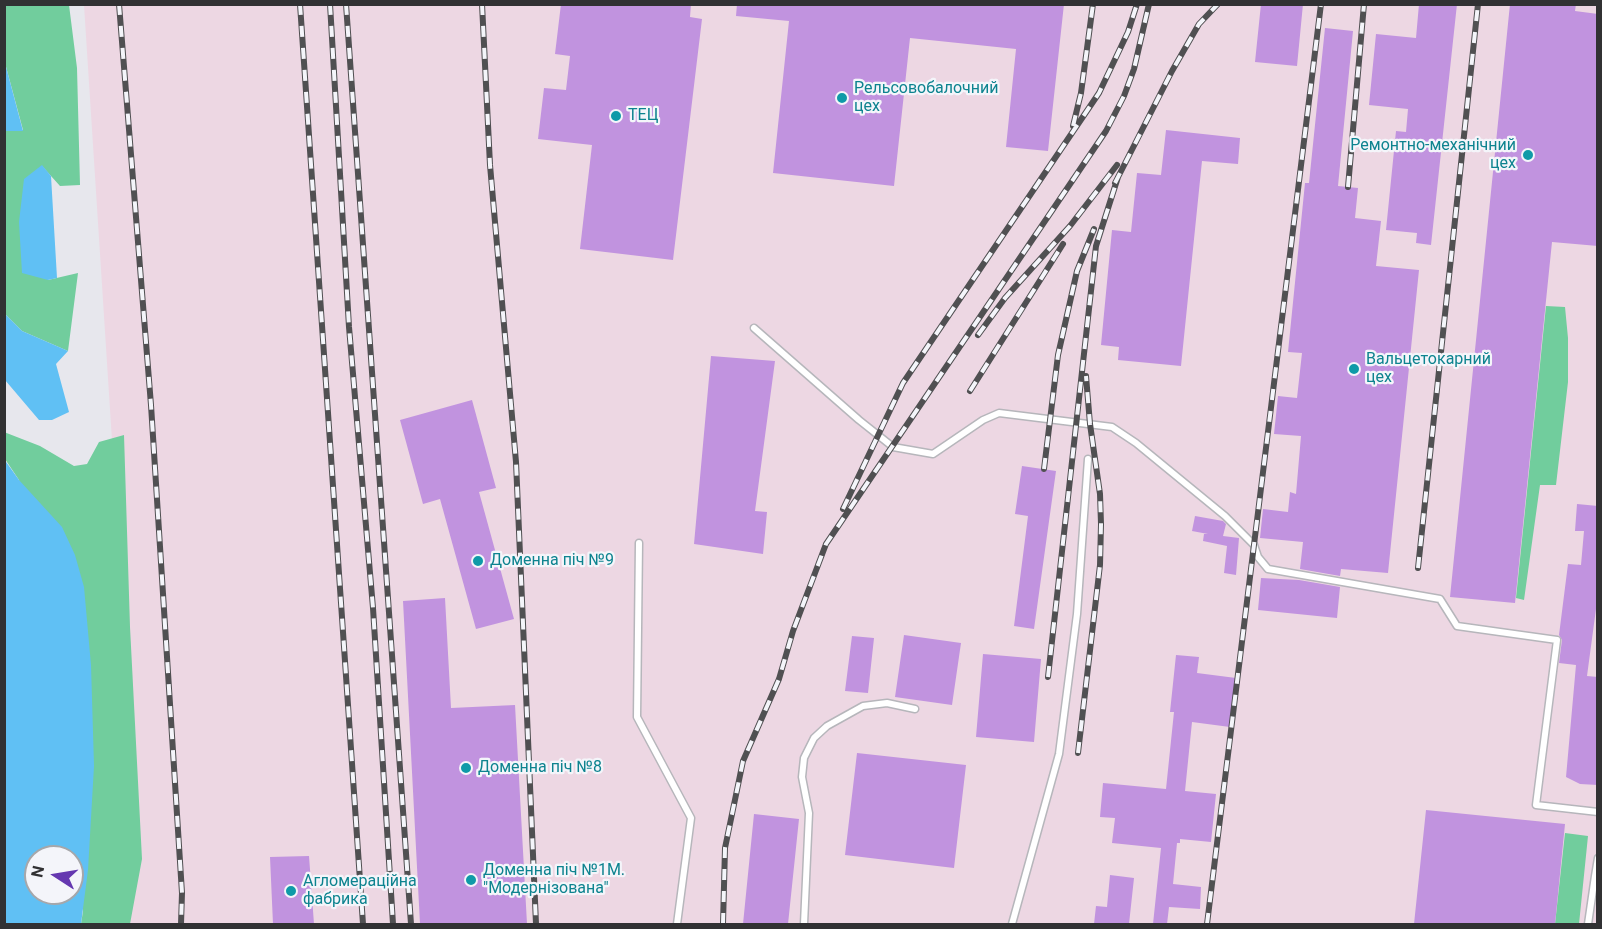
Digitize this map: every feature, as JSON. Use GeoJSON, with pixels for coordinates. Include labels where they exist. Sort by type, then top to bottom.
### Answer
{"type":"FeatureCollection","features":[{"type":"Feature","properties":{"kind":"lane"},"geometry":{"type":"LineString","coordinates":[[754,327],[893,447],[933,454],[983,420],[999,413],[1112,427],[1136,443],[1225,516],[1254,545],[1258,557],[1268,569],[1440,599],[1457,627],[1557,640],[1536,805],[1598,812]]}},
{"type":"Feature","properties":{"kind":"lane"},"geometry":{"type":"LineString","coordinates":[[1012,924],[1059,754],[1077,614],[1088,459]]}},
{"type":"Feature","properties":{"kind":"lane"},"geometry":{"type":"LineString","coordinates":[[639,543],[637,717],[691,818],[677,924]]}},
{"type":"Feature","properties":{"kind":"lane"},"geometry":{"type":"LineString","coordinates":[[804,924],[809,813],[802,777],[804,758],[814,738],[827,726],[862,706],[887,703],[915,710]]}},
{"type":"Feature","properties":{"kind":"lane"},"geometry":{"type":"LineString","coordinates":[[1588,924],[1598,858]]}},
{"type":"Feature","properties":{"kind":"shaded area"},"geometry":{"type":"Polygon","coordinates":[[[84,5],[1597,5],[1597,924],[128,924],[113,456],[84,5]]]}},
{"type":"Feature","properties":{"kind":"green space"},"geometry":{"type":"Polygon","coordinates":[[[5,5],[69,5],[77,68],[80,185],[60,186],[42,166],[48,280],[78,273],[68,351],[22,331],[5,314],[4,131],[23,130],[5,63],[5,5]]]}},
{"type":"Feature","properties":{"kind":"green space"},"geometry":{"type":"Polygon","coordinates":[[[1546,306],[1565,307],[1568,382],[1556,485],[1540,485],[1524,600],[1516,598],[1546,306]]]}},
{"type":"Feature","properties":{"kind":"green space"},"geometry":{"type":"Polygon","coordinates":[[[4,432],[40,446],[74,466],[87,464],[99,442],[124,435],[130,627],[142,859],[130,924],[81,924],[82,905],[84,905],[84,845],[73,845],[19,480],[5,459],[4,432]]]}},
{"type":"Feature","properties":{"kind":"green space"},"geometry":{"type":"Polygon","coordinates":[[[1565,833],[1588,836],[1579,924],[1555,924],[1565,833]]]}},
{"type":"Feature","properties":{"kind":"water"},"geometry":{"type":"Polygon","coordinates":[[[5,63],[23,131],[5,131],[5,63]]]}},
{"type":"Feature","properties":{"kind":"water"},"geometry":{"type":"Polygon","coordinates":[[[42,165],[51,176],[57,278],[48,280],[22,273],[19,222],[24,179],[42,165]]]}},
{"type":"Feature","properties":{"kind":"water"},"geometry":{"type":"Polygon","coordinates":[[[5,314],[22,331],[68,351],[56,364],[69,412],[52,420],[39,420],[5,380],[5,314]]]}},
{"type":"Feature","properties":{"kind":"water"},"geometry":{"type":"Polygon","coordinates":[[[4,459],[19,480],[62,527],[75,555],[84,587],[91,665],[94,766],[84,901],[84,845],[24,845],[24,905],[83,905],[81,924],[5,924],[4,459]]]}},
{"type":"Feature","properties":{"kind":"building","name":"ТЕЦ"},"geometry":{"type":"Polygon","coordinates":[[[561,4],[691,4],[690,17],[702,19],[673,260],[580,249],[592,145],[538,139],[544,88],[566,90],[570,56],[555,54],[561,4]]]}},
{"type":"Feature","properties":{"kind":"building","name":"Рельсовобалочний цех"},"geometry":{"type":"Polygon","coordinates":[[[737,4],[1064,4],[1048,151],[1006,147],[1016,49],[910,38],[894,186],[773,173],[789,21],[736,16],[737,4]]]}},
{"type":"Feature","properties":{"kind":"building"},"geometry":{"type":"Polygon","coordinates":[[[1261,4],[1303,4],[1297,66],[1255,62],[1261,4]]]}},
{"type":"Feature","properties":{"kind":"building"},"geometry":{"type":"Polygon","coordinates":[[[1419,4],[1457,4],[1431,245],[1416,243],[1417,233],[1386,230],[1396,131],[1406,132],[1408,109],[1369,105],[1376,34],[1416,38],[1419,4]]]}},
{"type":"Feature","properties":{"kind":"building","name":"Ремонтно-механічний цех"},"geometry":{"type":"Polygon","coordinates":[[[1510,4],[1576,4],[1575,11],[1598,14],[1598,246],[1552,242],[1515,603],[1450,597],[1510,4]]]}},
{"type":"Feature","properties":{"kind":"building","name":"Вальцетокарний цех"},"geometry":{"type":"Polygon","coordinates":[[[1325,28],[1353,31],[1338,186],[1358,188],[1355,218],[1381,221],[1376,266],[1419,270],[1388,573],[1341,569],[1340,576],[1300,569],[1303,542],[1260,538],[1263,509],[1288,512],[1290,492],[1296,494],[1301,436],[1274,434],[1278,396],[1297,398],[1302,353],[1288,352],[1305,183],[1309,183],[1325,28]]]}},
{"type":"Feature","properties":{"kind":"building"},"geometry":{"type":"Polygon","coordinates":[[[1166,130],[1240,138],[1238,164],[1202,161],[1181,366],[1118,360],[1119,347],[1101,345],[1112,230],[1131,232],[1137,173],[1161,175],[1166,130]]]}},
{"type":"Feature","properties":{"kind":"building"},"geometry":{"type":"Polygon","coordinates":[[[711,356],[775,361],[755,511],[767,512],[763,554],[694,544],[711,356]]]}},
{"type":"Feature","properties":{"kind":"building","name":"Доменна піч №9"},"geometry":{"type":"Polygon","coordinates":[[[472,400],[496,488],[479,492],[514,619],[476,629],[440,499],[423,504],[400,420],[472,400]]]}},
{"type":"Feature","properties":{"kind":"building"},"geometry":{"type":"Polygon","coordinates":[[[1022,466],[1056,471],[1034,629],[1014,626],[1028,516],[1015,514],[1022,466]]]}},
{"type":"Feature","properties":{"kind":"building"},"geometry":{"type":"Polygon","coordinates":[[[1577,504],[1598,506],[1598,594],[1587,676],[1598,677],[1598,785],[1580,784],[1566,777],[1576,665],[1559,663],[1562,640],[1559,635],[1568,564],[1581,565],[1584,531],[1575,531],[1577,504]]]}},
{"type":"Feature","properties":{"kind":"building"},"geometry":{"type":"Polygon","coordinates":[[[1195,516],[1223,521],[1226,524],[1223,536],[1239,538],[1236,575],[1224,573],[1227,546],[1203,541],[1204,534],[1208,534],[1192,531],[1195,516]]]}},
{"type":"Feature","properties":{"kind":"building"},"geometry":{"type":"Polygon","coordinates":[[[1261,578],[1299,580],[1340,587],[1337,618],[1258,610],[1261,578]]]}},
{"type":"Feature","properties":{"kind":"building","name":"Доменна піч №8"},"geometry":{"type":"Polygon","coordinates":[[[445,598],[451,708],[515,705],[527,924],[420,924],[403,601],[445,598]]]}},
{"type":"Feature","properties":{"kind":"building"},"geometry":{"type":"Polygon","coordinates":[[[904,635],[961,643],[952,705],[895,697],[904,635]]]}},
{"type":"Feature","properties":{"kind":"building"},"geometry":{"type":"Polygon","coordinates":[[[852,636],[874,638],[868,693],[845,691],[852,636]]]}},
{"type":"Feature","properties":{"kind":"building"},"geometry":{"type":"Polygon","coordinates":[[[983,654],[1041,659],[1034,742],[976,737],[983,654]]]}},
{"type":"Feature","properties":{"kind":"building"},"geometry":{"type":"Polygon","coordinates":[[[1176,655],[1199,657],[1197,673],[1236,678],[1230,727],[1192,722],[1185,791],[1216,794],[1211,842],[1180,839],[1180,843],[1177,843],[1173,884],[1201,887],[1200,909],[1169,907],[1167,924],[1153,924],[1161,848],[1112,843],[1115,818],[1100,817],[1103,783],[1166,789],[1174,712],[1170,712],[1176,655]]]}},
{"type":"Feature","properties":{"kind":"building"},"geometry":{"type":"Polygon","coordinates":[[[857,753],[966,765],[954,868],[845,855],[857,753]]]}},
{"type":"Feature","properties":{"kind":"building"},"geometry":{"type":"Polygon","coordinates":[[[1426,810],[1565,824],[1555,924],[1414,924],[1426,810]]]}},
{"type":"Feature","properties":{"kind":"building"},"geometry":{"type":"Polygon","coordinates":[[[754,814],[799,819],[788,924],[743,924],[754,814]]]}},
{"type":"Feature","properties":{"kind":"building","name":"Агломераційна фабрика"},"geometry":{"type":"Polygon","coordinates":[[[309,856],[314,924],[273,924],[270,857],[309,856]]]}},
{"type":"Feature","properties":{"kind":"building"},"geometry":{"type":"Polygon","coordinates":[[[1110,875],[1134,878],[1129,924],[1094,924],[1096,906],[1107,907],[1110,875]]]}},
{"type":"Feature","properties":{"kind":"railway"},"geometry":{"type":"LineString","coordinates":[[119,4],[151,405],[182,893],[181,924]]}},
{"type":"Feature","properties":{"kind":"railway"},"geometry":{"type":"LineString","coordinates":[[300,4],[363,924]]}},
{"type":"Feature","properties":{"kind":"railway"},"geometry":{"type":"LineString","coordinates":[[330,4],[349,327],[373,608],[393,924]]}},
{"type":"Feature","properties":{"kind":"railway"},"geometry":{"type":"LineString","coordinates":[[346,4],[411,924]]}},
{"type":"Feature","properties":{"kind":"railway"},"geometry":{"type":"LineString","coordinates":[[482,4],[490,165],[516,462],[536,924]]}},
{"type":"Feature","properties":{"kind":"railway"},"geometry":{"type":"LineString","coordinates":[[1073,126],[1081,93],[1093,4]]}},
{"type":"Feature","properties":{"kind":"railway"},"geometry":{"type":"LineString","coordinates":[[843,509],[903,383],[1099,93],[1128,32],[1137,4]]}},
{"type":"Feature","properties":{"kind":"railway"},"geometry":{"type":"LineString","coordinates":[[723,924],[725,848],[743,761],[779,679],[793,631],[826,544],[1106,131],[1124,96],[1134,69],[1149,4]]}},
{"type":"Feature","properties":{"kind":"railway"},"geometry":{"type":"LineString","coordinates":[[1115,183],[1172,71],[1199,24],[1218,4]]}},
{"type":"Feature","properties":{"kind":"railway"},"geometry":{"type":"LineString","coordinates":[[1207,924],[1321,4]]}},
{"type":"Feature","properties":{"kind":"railway"},"geometry":{"type":"LineString","coordinates":[[1348,187],[1364,4]]}},
{"type":"Feature","properties":{"kind":"railway"},"geometry":{"type":"LineString","coordinates":[[1418,568],[1478,4]]}},
{"type":"Feature","properties":{"kind":"railway"},"geometry":{"type":"LineString","coordinates":[[978,335],[1005,298],[1070,226],[1117,165]]}},
{"type":"Feature","properties":{"kind":"railway"},"geometry":{"type":"LineString","coordinates":[[1048,677],[1096,246],[1118,177]]}},
{"type":"Feature","properties":{"kind":"railway"},"geometry":{"type":"LineString","coordinates":[[1044,469],[1058,355],[1077,271],[1094,229]]}},
{"type":"Feature","properties":{"kind":"railway"},"geometry":{"type":"LineString","coordinates":[[970,391],[1063,244]]}},
{"type":"Feature","properties":{"kind":"railway"},"geometry":{"type":"LineString","coordinates":[[1078,753],[1100,565],[1101,524],[1100,494],[1086,376]]}},
{"type":"Feature","properties":{"kind":"place","name":"Рельсовобалочний цех"},"geometry":{"type":"Point","coordinates":[842,98]}},
{"type":"Feature","properties":{"kind":"place","name":"ТЕЦ"},"geometry":{"type":"Point","coordinates":[616,116]}},
{"type":"Feature","properties":{"kind":"place","name":"Ремонтно-механічний цех"},"geometry":{"type":"Point","coordinates":[1528,155]}},
{"type":"Feature","properties":{"kind":"place","name":"Вальцетокарний цех"},"geometry":{"type":"Point","coordinates":[1354,369]}},
{"type":"Feature","properties":{"kind":"place","name":"Доменна піч №9"},"geometry":{"type":"Point","coordinates":[478,561]}},
{"type":"Feature","properties":{"kind":"place","name":"Доменна піч №8"},"geometry":{"type":"Point","coordinates":[466,768]}},
{"type":"Feature","properties":{"kind":"place","name":"Доменна піч №1М. \"Модернізована\""},"geometry":{"type":"Point","coordinates":[471,880]}},
{"type":"Feature","properties":{"kind":"place","name":"Агломераційна фабрика"},"geometry":{"type":"Point","coordinates":[291,891]}}]}
